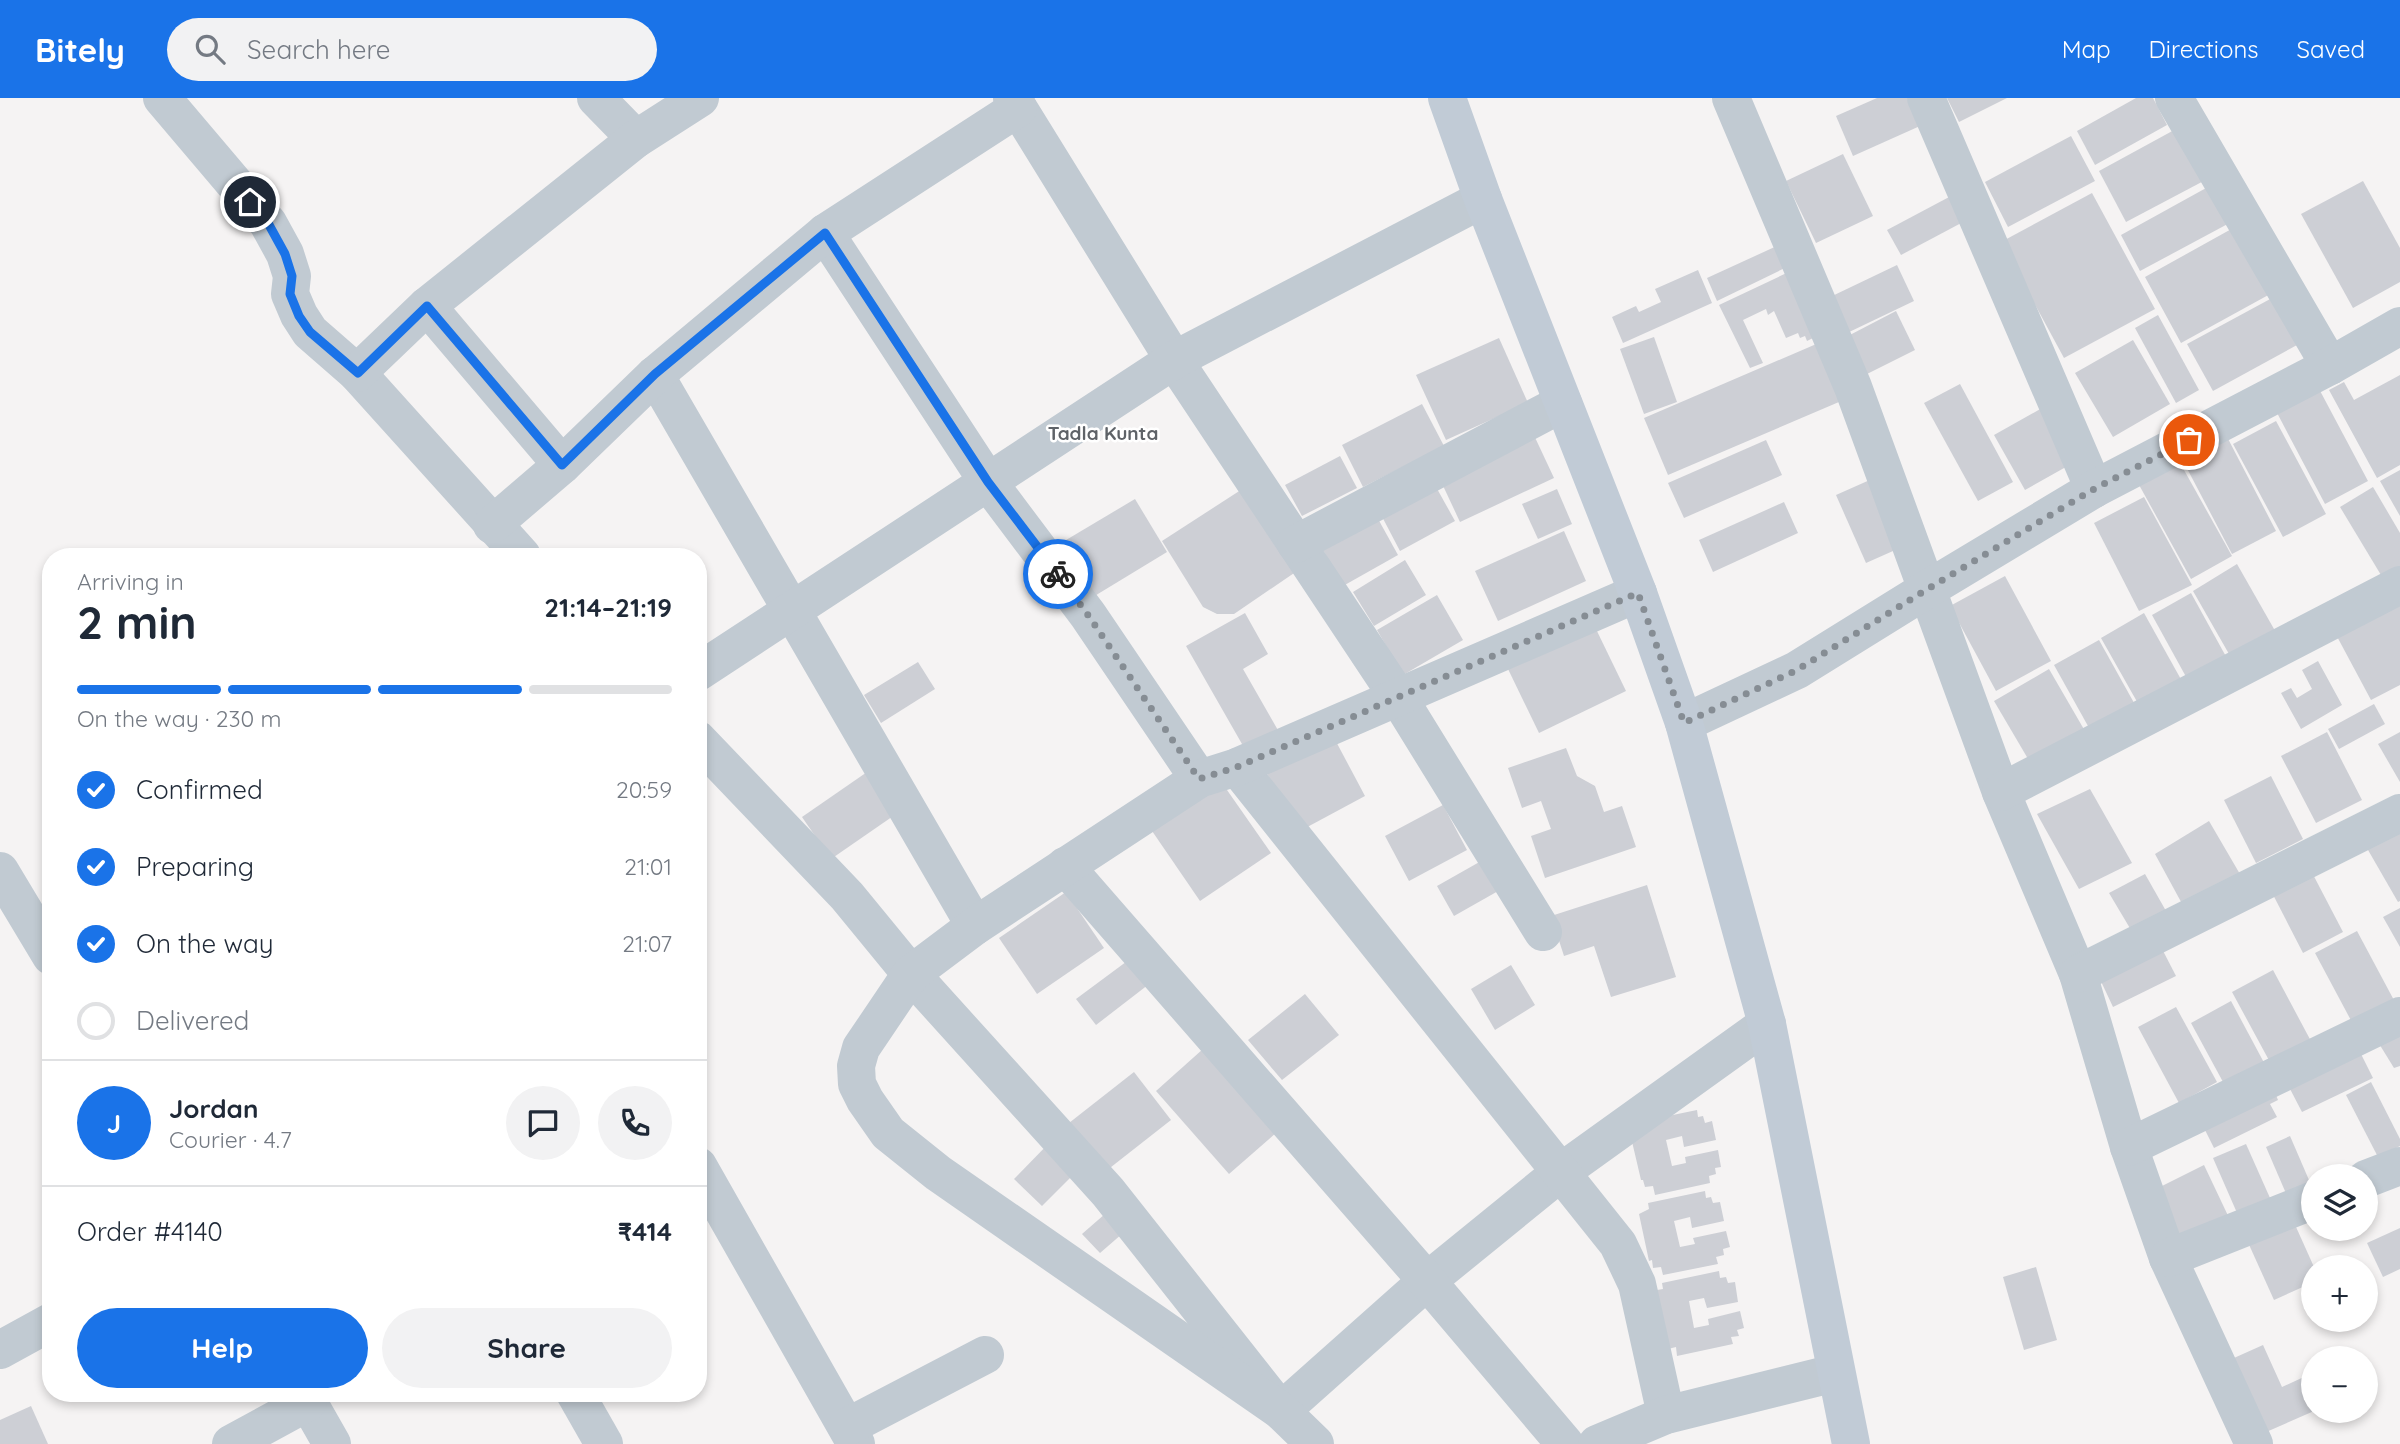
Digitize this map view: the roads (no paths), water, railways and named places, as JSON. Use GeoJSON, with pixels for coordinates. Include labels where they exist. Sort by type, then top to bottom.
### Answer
{"type":"FeatureCollection","features":[{"type":"Feature","properties":{"kind":"main road"},"geometry":{"type":"LineString","coordinates":[[1447,98],[1483,199],[1638,593],[1684,723],[1767,1024],[1851,1444]]}},
{"type":"Feature","properties":{"kind":"street"},"geometry":{"type":"LineString","coordinates":[[162,98],[268,223],[285,254],[292,276],[290,294],[299,316],[310,332],[358,373],[514,548]]}},
{"type":"Feature","properties":{"kind":"street"},"geometry":{"type":"LineString","coordinates":[[596,98],[636,139]]}},
{"type":"Feature","properties":{"kind":"street"},"geometry":{"type":"LineString","coordinates":[[358,373],[427,306],[636,139],[700,98]]}},
{"type":"Feature","properties":{"kind":"street"},"geometry":{"type":"LineString","coordinates":[[1731,98],[1853,387],[2001,792],[2078,974],[2129,1147],[2168,1258],[2253,1444]]}},
{"type":"Feature","properties":{"kind":"street"},"geometry":{"type":"LineString","coordinates":[[1926,98],[2094,489]]}},
{"type":"Feature","properties":{"kind":"street"},"geometry":{"type":"LineString","coordinates":[[2174,98],[2330,366]]}},
{"type":"Feature","properties":{"kind":"street"},"geometry":{"type":"LineString","coordinates":[[492,525],[562,465],[655,374],[825,233],[1015,103],[1174,360],[1398,696],[1543,932]]}},
{"type":"Feature","properties":{"kind":"street"},"geometry":{"type":"LineString","coordinates":[[707,666],[1174,360],[1483,199]]}},
{"type":"Feature","properties":{"kind":"street"},"geometry":{"type":"LineString","coordinates":[[825,233],[988,482],[1088,615],[1199,779]]}},
{"type":"Feature","properties":{"kind":"street"},"geometry":{"type":"LineString","coordinates":[[427,306],[562,465]]}},
{"type":"Feature","properties":{"kind":"street"},"geometry":{"type":"LineString","coordinates":[[1684,723],[1797,670],[2094,489],[2330,366],[2400,326]]}},
{"type":"Feature","properties":{"kind":"street"},"geometry":{"type":"LineString","coordinates":[[655,374],[975,926]]}},
{"type":"Feature","properties":{"kind":"street"},"geometry":{"type":"LineString","coordinates":[[1296,544],[1563,403]]}},
{"type":"Feature","properties":{"kind":"street"},"geometry":{"type":"LineString","coordinates":[[2001,792],[2400,585]]}},
{"type":"Feature","properties":{"kind":"street"},"geometry":{"type":"LineString","coordinates":[[1281,1411],[938,1173],[888,1133],[857,1084],[856,1066],[861,1048],[911,974],[975,926],[1199,779],[1237,767],[1638,593]]}},
{"type":"Feature","properties":{"kind":"street"},"geometry":{"type":"LineString","coordinates":[[707,749],[847,896],[911,974],[1108,1192],[1281,1411],[1315,1444]]}},
{"type":"Feature","properties":{"kind":"street"},"geometry":{"type":"LineString","coordinates":[[1237,767],[1618,1244],[1637,1284],[1666,1415]]}},
{"type":"Feature","properties":{"kind":"street"},"geometry":{"type":"LineString","coordinates":[[2078,974],[2400,813]]}},
{"type":"Feature","properties":{"kind":"street"},"geometry":{"type":"LineString","coordinates":[[1065,866],[1427,1281],[1565,1444]]}},
{"type":"Feature","properties":{"kind":"street"},"geometry":{"type":"LineString","coordinates":[[0,871],[42,941]]}},
{"type":"Feature","properties":{"kind":"street"},"geometry":{"type":"LineString","coordinates":[[2129,1147],[2400,1016]]}},
{"type":"Feature","properties":{"kind":"street"},"geometry":{"type":"LineString","coordinates":[[1281,1411],[1427,1281],[1561,1172],[1767,1024]]}},
{"type":"Feature","properties":{"kind":"street"},"geometry":{"type":"LineString","coordinates":[[2378,1174],[2400,1166]]}},
{"type":"Feature","properties":{"kind":"street"},"geometry":{"type":"LineString","coordinates":[[707,1182],[851,1436],[985,1355]]}},
{"type":"Feature","properties":{"kind":"street"},"geometry":{"type":"LineString","coordinates":[[2168,1258],[2301,1205]]}},
{"type":"Feature","properties":{"kind":"street"},"geometry":{"type":"LineString","coordinates":[[0,1350],[42,1327]]}},
{"type":"Feature","properties":{"kind":"street"},"geometry":{"type":"LineString","coordinates":[[1597,1444],[1666,1415],[1835,1374]]}},
{"type":"Feature","properties":{"kind":"street"},"geometry":{"type":"LineString","coordinates":[[230,1444],[298,1402]]}},
{"type":"Feature","properties":{"kind":"street"},"geometry":{"type":"LineString","coordinates":[[307,1402],[332,1444]]}},
{"type":"Feature","properties":{"kind":"street"},"geometry":{"type":"LineString","coordinates":[[580,1402],[604,1444]]}},
{"type":"Feature","properties":{"kind":"district","name":"Tadla Kunta"},"geometry":{"type":"Point","coordinates":[1103,433]}}]}
